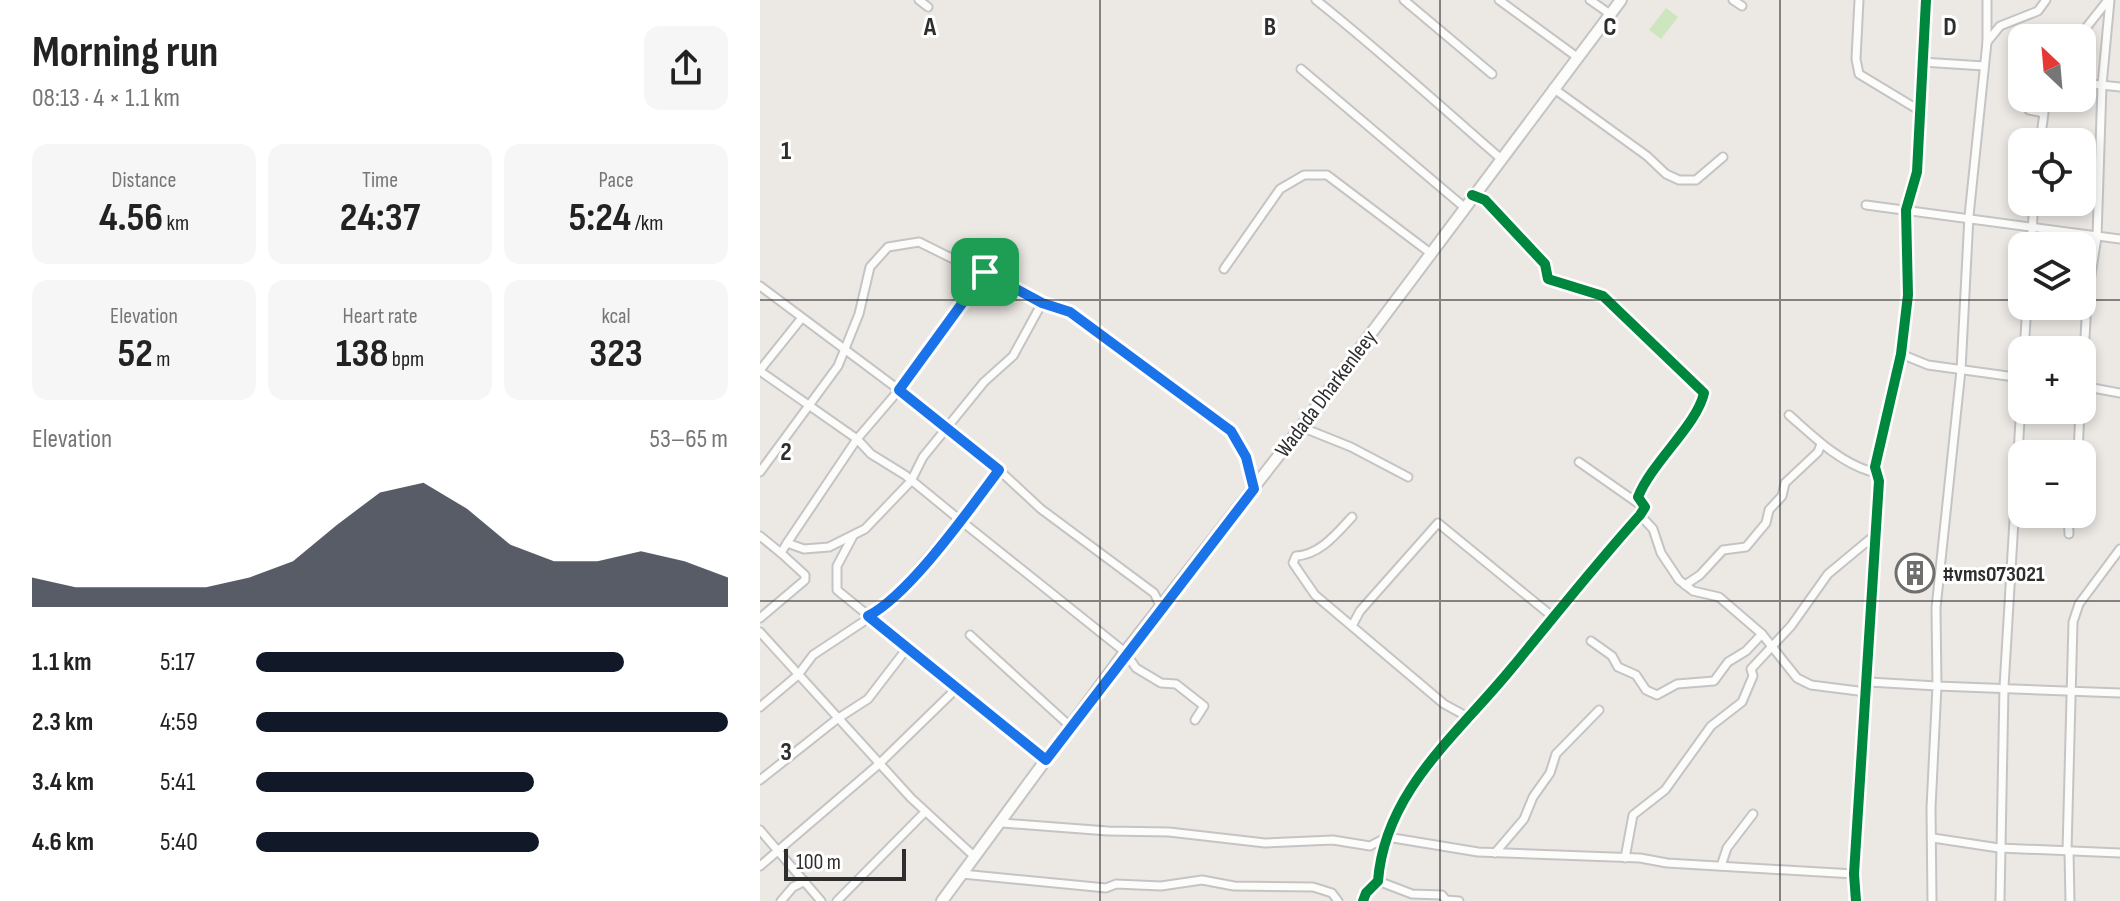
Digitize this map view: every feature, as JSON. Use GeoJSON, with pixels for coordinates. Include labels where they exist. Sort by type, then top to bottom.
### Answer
{"type":"FeatureCollection","features":[{"type":"Feature","properties":{"kind":"main road","name":"Wadada Dharkenleey"},"geometry":{"type":"LineString","coordinates":[[942,901],[1125,652],[1254,489],[1621,0]]}},
{"type":"Feature","properties":{"kind":"street"},"geometry":{"type":"LineString","coordinates":[[919,0],[928,7]]}},
{"type":"Feature","properties":{"kind":"street"},"geometry":{"type":"LineString","coordinates":[[1316,0],[1390,58],[1418,88],[1500,158]]}},
{"type":"Feature","properties":{"kind":"street"},"geometry":{"type":"LineString","coordinates":[[1404,0],[1492,74]]}},
{"type":"Feature","properties":{"kind":"street"},"geometry":{"type":"LineString","coordinates":[[1499,0],[1577,57]]}},
{"type":"Feature","properties":{"kind":"street"},"geometry":{"type":"LineString","coordinates":[[1590,0],[1610,14]]}},
{"type":"Feature","properties":{"kind":"street"},"geometry":{"type":"LineString","coordinates":[[1733,0],[1742,6]]}},
{"type":"Feature","properties":{"kind":"street"},"geometry":{"type":"LineString","coordinates":[[1859,0],[1856,59],[1859,74],[1922,112]]}},
{"type":"Feature","properties":{"kind":"street"},"geometry":{"type":"LineString","coordinates":[[1856,901],[1854,874],[1869,682],[1879,481],[1875,467],[1901,354],[1908,295],[1906,210],[1917,172],[1926,0]]}},
{"type":"Feature","properties":{"kind":"street"},"geometry":{"type":"LineString","coordinates":[[1932,901],[1936,608],[1961,370],[1969,216],[1987,42],[1987,0]]}},
{"type":"Feature","properties":{"kind":"street"},"geometry":{"type":"LineString","coordinates":[[1987,42],[2000,26],[2038,11],[2046,0]]}},
{"type":"Feature","properties":{"kind":"street"},"geometry":{"type":"LineString","coordinates":[[2089,24],[2109,0]]}},
{"type":"Feature","properties":{"kind":"street"},"geometry":{"type":"LineString","coordinates":[[2085,336],[2097,237],[2102,85],[2109,0]]}},
{"type":"Feature","properties":{"kind":"street"},"geometry":{"type":"LineString","coordinates":[[1922,62],[1984,66]]}},
{"type":"Feature","properties":{"kind":"street"},"geometry":{"type":"LineString","coordinates":[[1301,69],[1464,207]]}},
{"type":"Feature","properties":{"kind":"street"},"geometry":{"type":"LineString","coordinates":[[2096,84],[2120,87]]}},
{"type":"Feature","properties":{"kind":"street"},"geometry":{"type":"LineString","coordinates":[[1553,88],[1647,156],[1666,174],[1679,180],[1696,180],[1723,157]]}},
{"type":"Feature","properties":{"kind":"street"},"geometry":{"type":"LineString","coordinates":[[2039,112],[2044,113],[2042,128]]}},
{"type":"Feature","properties":{"kind":"street"},"geometry":{"type":"LineString","coordinates":[[1224,269],[1280,189],[1304,175],[1327,175],[1429,252]]}},
{"type":"Feature","properties":{"kind":"street"},"geometry":{"type":"LineString","coordinates":[[1472,195],[1485,200],[1545,264],[1548,279],[1603,296],[1704,393],[1693,415],[1643,484],[1638,497],[1668,567],[1693,591],[1719,597],[1762,634],[1804,682],[1866,692]]}},
{"type":"Feature","properties":{"kind":"street"},"geometry":{"type":"LineString","coordinates":[[1866,205],[1969,216],[2120,239]]}},
{"type":"Feature","properties":{"kind":"street"},"geometry":{"type":"LineString","coordinates":[[2032,232],[2033,216]]}},
{"type":"Feature","properties":{"kind":"street"},"geometry":{"type":"LineString","coordinates":[[760,472],[838,366],[859,314],[870,267],[888,247],[919,242],[985,272],[1042,303],[1070,312],[1231,431],[1246,457],[1254,489]]}},
{"type":"Feature","properties":{"kind":"street"},"geometry":{"type":"LineString","coordinates":[[781,553],[857,439],[899,390],[985,272]]}},
{"type":"Feature","properties":{"kind":"street"},"geometry":{"type":"LineString","coordinates":[[760,286],[950,428],[1041,509],[1154,593],[1162,609]]}},
{"type":"Feature","properties":{"kind":"street"},"geometry":{"type":"LineString","coordinates":[[1042,303],[1013,356],[984,382],[950,428],[923,457],[911,481],[853,536],[837,566],[835,584],[868,616],[1046,760]]}},
{"type":"Feature","properties":{"kind":"street"},"geometry":{"type":"LineString","coordinates":[[801,319],[760,371],[911,481],[1125,652],[1136,668],[1161,683],[1176,684],[1204,706],[1195,720]]}},
{"type":"Feature","properties":{"kind":"street"},"geometry":{"type":"LineString","coordinates":[[1901,354],[1928,365],[2008,376]]}},
{"type":"Feature","properties":{"kind":"street"},"geometry":{"type":"LineString","coordinates":[[2096,390],[2120,393]]}},
{"type":"Feature","properties":{"kind":"street"},"geometry":{"type":"LineString","coordinates":[[1789,415],[1821,444],[1861,468],[1869,471],[1875,467]]}},
{"type":"Feature","properties":{"kind":"street"},"geometry":{"type":"LineString","coordinates":[[2000,901],[2004,687],[2020,424]]}},
{"type":"Feature","properties":{"kind":"street"},"geometry":{"type":"LineString","coordinates":[[1301,427],[1361,451],[1408,477]]}},
{"type":"Feature","properties":{"kind":"street"},"geometry":{"type":"LineString","coordinates":[[1685,585],[1700,575],[1723,550],[1746,547],[1766,523],[1769,510],[1782,496],[1785,483],[1818,452],[1821,444]]}},
{"type":"Feature","properties":{"kind":"street"},"geometry":{"type":"LineString","coordinates":[[1579,462],[1642,511]]}},
{"type":"Feature","properties":{"kind":"street"},"geometry":{"type":"LineString","coordinates":[[760,707],[798,675],[813,655],[884,608],[999,470]]}},
{"type":"Feature","properties":{"kind":"street"},"geometry":{"type":"LineString","coordinates":[[1363,901],[1378,881],[1387,837],[1398,806],[1466,716],[1508,672],[1642,511]]}},
{"type":"Feature","properties":{"kind":"street"},"geometry":{"type":"LineString","coordinates":[[1352,517],[1325,544],[1308,556],[1296,556],[1293,563],[1315,595],[1444,704],[1466,716]]}},
{"type":"Feature","properties":{"kind":"street"},"geometry":{"type":"LineString","coordinates":[[1353,624],[1360,611],[1438,523],[1553,617]]}},
{"type":"Feature","properties":{"kind":"street"},"geometry":{"type":"LineString","coordinates":[[2069,528],[2069,534]]}},
{"type":"Feature","properties":{"kind":"street"},"geometry":{"type":"LineString","coordinates":[[1625,858],[1633,815],[1665,790],[1711,726],[1742,702],[1753,676],[1751,669],[1791,626],[1828,574],[1875,535]]}},
{"type":"Feature","properties":{"kind":"street"},"geometry":{"type":"LineString","coordinates":[[787,543],[804,549],[829,547],[853,536]]}},
{"type":"Feature","properties":{"kind":"street"},"geometry":{"type":"LineString","coordinates":[[760,618],[805,580],[805,575],[761,539]]}},
{"type":"Feature","properties":{"kind":"street"},"geometry":{"type":"LineString","coordinates":[[2070,901],[2068,851],[2073,622],[2079,604],[2120,549]]}},
{"type":"Feature","properties":{"kind":"street"},"geometry":{"type":"LineString","coordinates":[[760,632],[879,764],[925,812],[975,857]]}},
{"type":"Feature","properties":{"kind":"street"},"geometry":{"type":"LineString","coordinates":[[1591,641],[1612,656],[1618,667],[1632,672],[1646,690],[1657,695],[1677,684],[1714,681],[1728,662],[1746,651],[1762,634]]}},
{"type":"Feature","properties":{"kind":"street"},"geometry":{"type":"LineString","coordinates":[[970,635],[1071,727]]}},
{"type":"Feature","properties":{"kind":"street"},"geometry":{"type":"LineString","coordinates":[[760,780],[837,719],[868,699],[908,647]]}},
{"type":"Feature","properties":{"kind":"street"},"geometry":{"type":"LineString","coordinates":[[1869,682],[2120,693]]}},
{"type":"Feature","properties":{"kind":"street"},"geometry":{"type":"LineString","coordinates":[[760,866],[879,764],[957,688]]}},
{"type":"Feature","properties":{"kind":"street"},"geometry":{"type":"LineString","coordinates":[[1495,853],[1524,819],[1533,797],[1550,773],[1556,754],[1599,710]]}},
{"type":"Feature","properties":{"kind":"street"},"geometry":{"type":"LineString","coordinates":[[837,901],[925,812]]}},
{"type":"Feature","properties":{"kind":"street"},"geometry":{"type":"LineString","coordinates":[[1721,866],[1727,848],[1753,814]]}},
{"type":"Feature","properties":{"kind":"street"},"geometry":{"type":"LineString","coordinates":[[1002,823],[1115,832],[1120,829],[1169,832],[1265,843],[1333,840],[1370,846],[1387,837],[1495,853],[1625,858],[1854,874]]}},
{"type":"Feature","properties":{"kind":"street"},"geometry":{"type":"LineString","coordinates":[[760,830],[821,901]]}},
{"type":"Feature","properties":{"kind":"street"},"geometry":{"type":"LineString","coordinates":[[1933,838],[1999,848],[2120,853]]}},
{"type":"Feature","properties":{"kind":"street"},"geometry":{"type":"LineString","coordinates":[[962,874],[1106,888],[1116,884],[1161,886],[1202,880],[1234,886],[1313,887],[1332,893],[1338,901]]}},
{"type":"Feature","properties":{"kind":"street"},"geometry":{"type":"LineString","coordinates":[[781,901],[793,887],[805,881]]}},
{"type":"Feature","properties":{"kind":"street"},"geometry":{"type":"LineString","coordinates":[[1378,881],[1412,894],[1442,895],[1446,900],[1459,901]]}},
{"type":"Feature","properties":{"kind":"green space"},"geometry":{"type":"Polygon","coordinates":[[[1666,8],[1678,17],[1661,39],[1649,30],[1666,8]]]}},
{"type":"Feature","properties":{"kind":"cycle path"},"geometry":{"type":"LineString","coordinates":[[1856,901],[1854,874],[1879,481],[1875,467],[1901,354],[1908,295],[1906,210],[1917,172],[1926,0]]}},
{"type":"Feature","properties":{"kind":"cycle path"},"geometry":{"type":"LineString","coordinates":[[1363,901],[1378,881],[1394,819],[1409,792],[1447,741],[1640,515],[1645,507],[1638,497],[1653,470],[1693,418],[1704,393],[1603,296],[1548,279],[1545,264],[1485,200],[1472,195]]}},
{"type":"Feature","properties":{"kind":"place","name":"#vms073021"},"geometry":{"type":"Point","coordinates":[1915,573]}},
{"type":"Feature","properties":{"kind":"route"},"geometry":{"type":"LineString","coordinates":[[985,272],[1042,303],[1070,312],[1231,431],[1246,457],[1254,489],[1125,652],[1046,760],[868,616],[884,608],[905,586],[999,470],[899,390],[985,272]]}}]}
